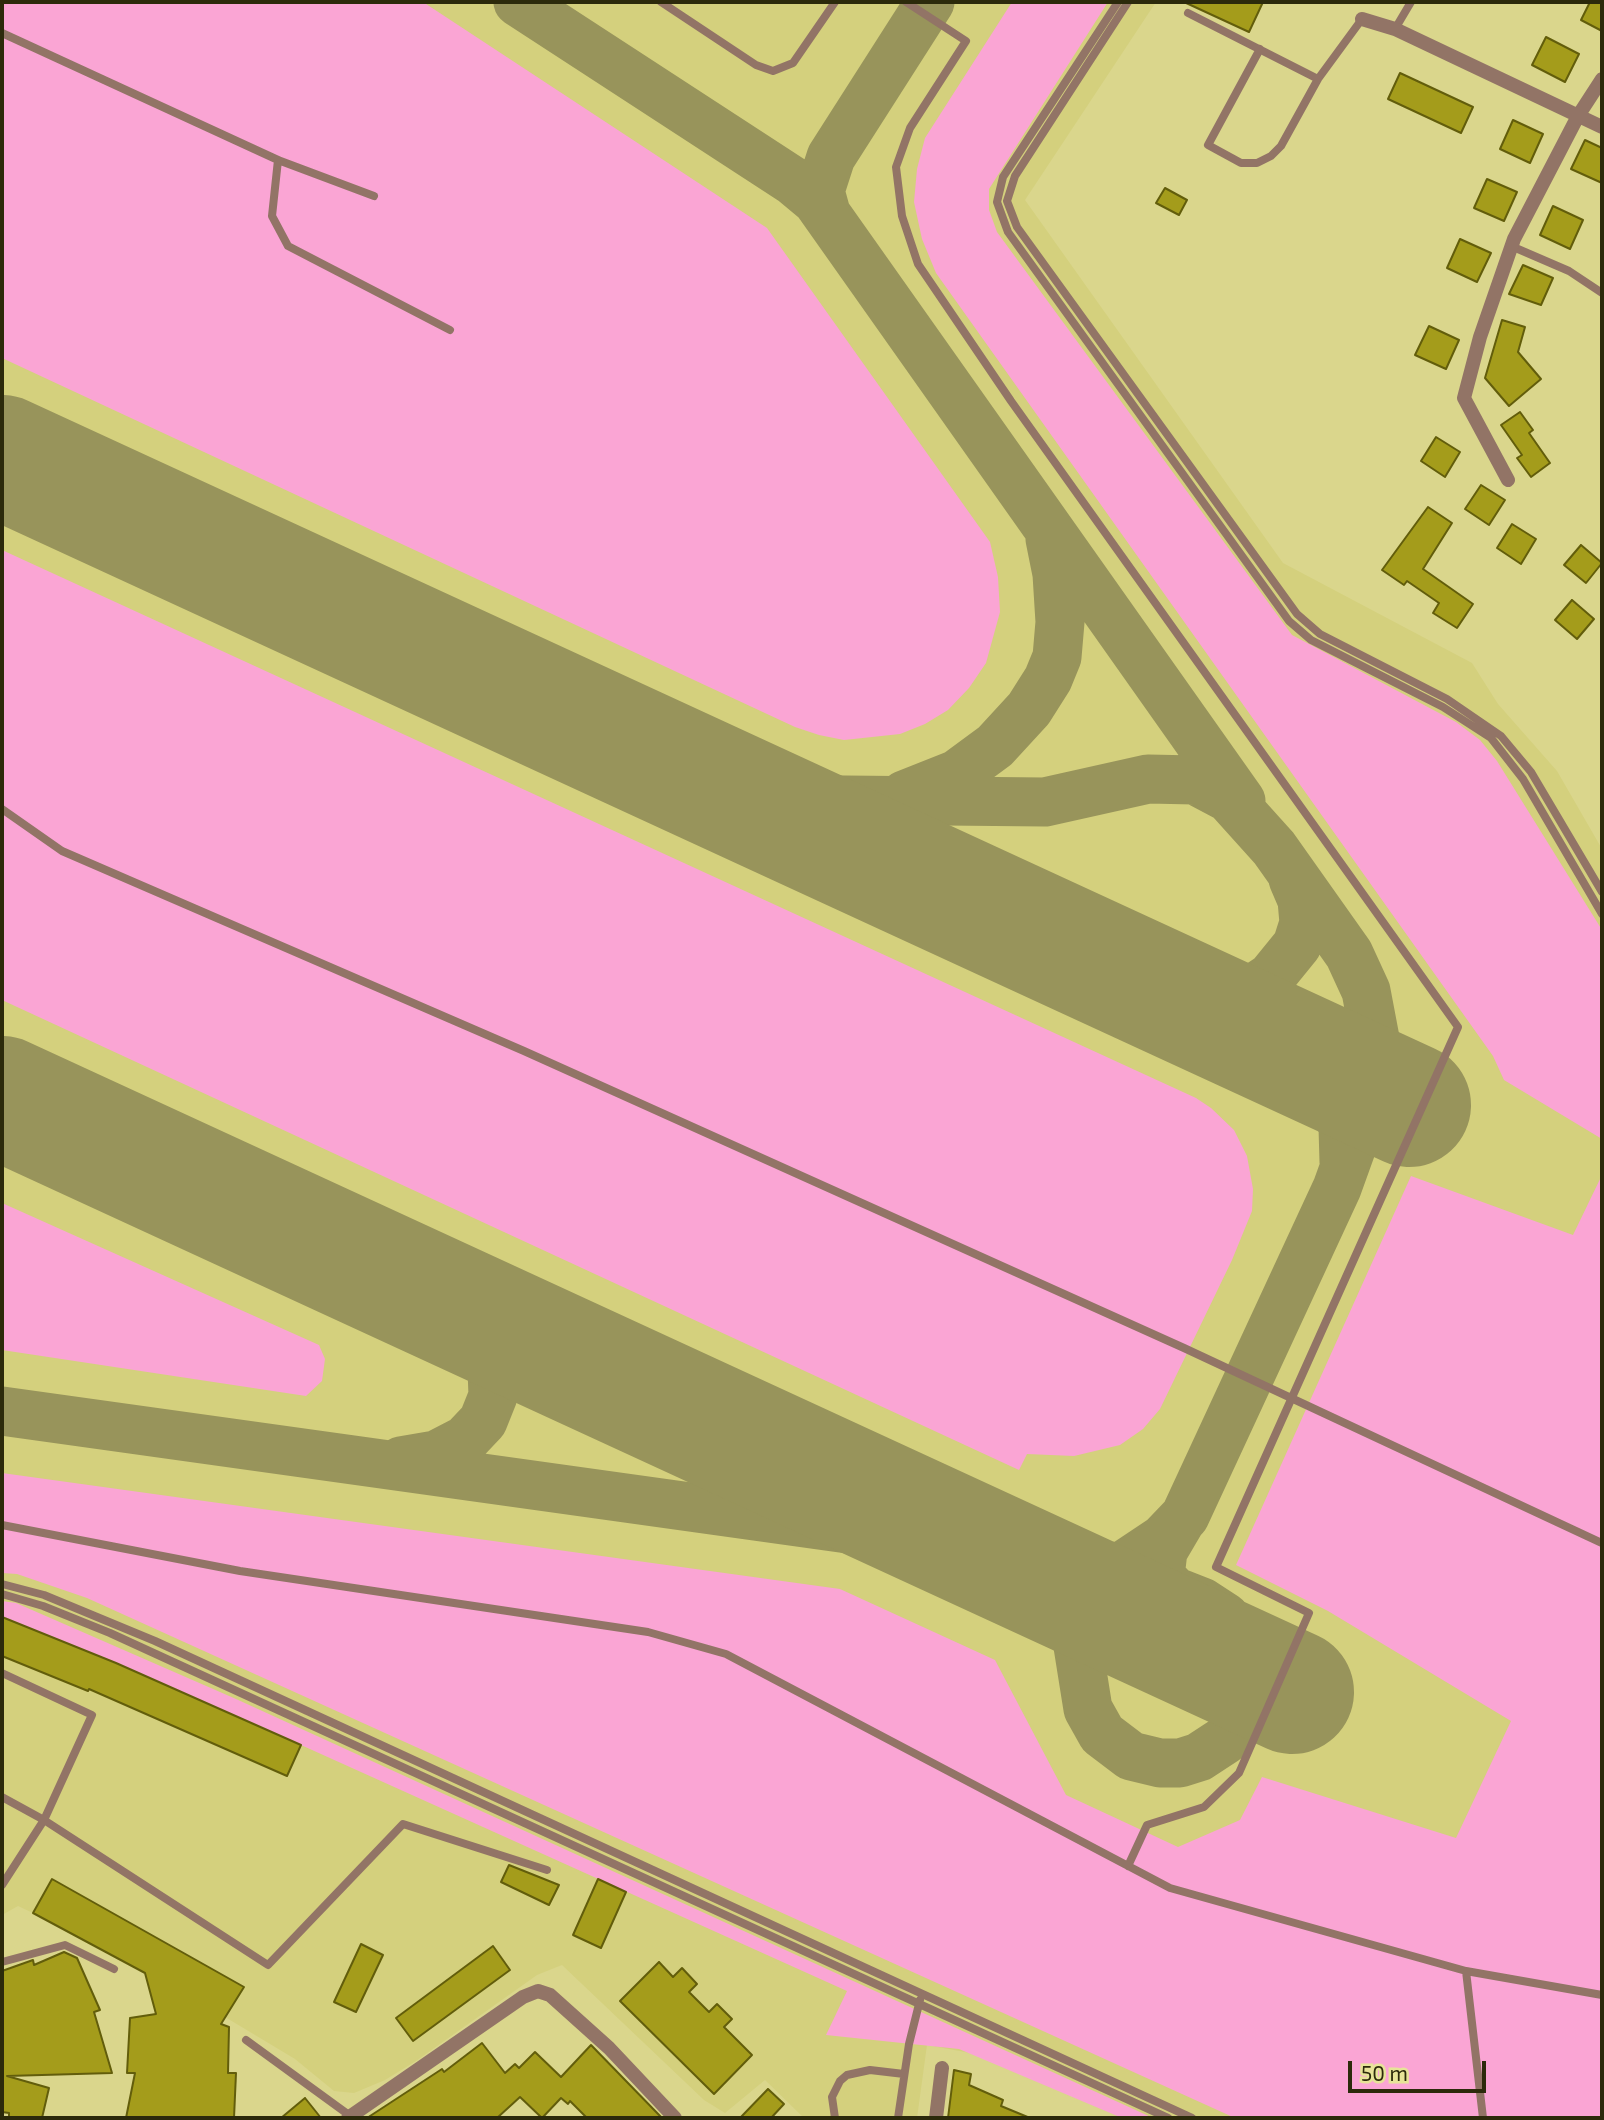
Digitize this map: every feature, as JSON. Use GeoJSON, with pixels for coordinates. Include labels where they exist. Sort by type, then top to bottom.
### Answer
{"type":"FeatureCollection","features":[{"type":"Feature","properties":{"kind":"street"},"geometry":{"type":"LineString","coordinates":[[1362,19],[1395,29],[1602,127]]}},
{"type":"Feature","properties":{"kind":"street"},"geometry":{"type":"LineString","coordinates":[[1508,480],[1464,398],[1480,337],[1511,246],[1578,116],[1602,79]]}},
{"type":"Feature","properties":{"kind":"street"},"geometry":{"type":"LineString","coordinates":[[348,2117],[523,1997],[538,1992],[550,1995],[609,2048],[676,2118]]}},
{"type":"Feature","properties":{"kind":"street"},"geometry":{"type":"LineString","coordinates":[[936,2118],[942,2068]]}},
{"type":"Feature","properties":{"kind":"lane"},"geometry":{"type":"LineString","coordinates":[[661,2],[757,65],[774,71],[793,63],[835,2]]}},
{"type":"Feature","properties":{"kind":"lane"},"geometry":{"type":"LineString","coordinates":[[906,2],[966,41],[910,128],[896,167],[902,216],[918,264],[1020,413],[1458,1027],[1216,1567],[1309,1613],[1239,1773],[1204,1807],[1147,1825],[1128,1866]]}},
{"type":"Feature","properties":{"kind":"lane"},"geometry":{"type":"LineString","coordinates":[[1118,2],[1003,177],[997,202],[1007,232],[1289,621],[1311,640],[1443,707],[1491,738],[1524,779],[1602,914]]}},
{"type":"Feature","properties":{"kind":"lane"},"geometry":{"type":"LineString","coordinates":[[1128,2],[1015,176],[1007,201],[1017,227],[1297,614],[1320,634],[1447,699],[1501,736],[1531,772],[1602,892]]}},
{"type":"Feature","properties":{"kind":"lane"},"geometry":{"type":"LineString","coordinates":[[1395,29],[1411,2]]}},
{"type":"Feature","properties":{"kind":"lane"},"geometry":{"type":"LineString","coordinates":[[1188,13],[1318,79]]}},
{"type":"Feature","properties":{"kind":"lane"},"geometry":{"type":"LineString","coordinates":[[1260,49],[1208,145],[1241,163],[1257,163],[1271,156],[1281,146],[1318,79],[1362,19]]}},
{"type":"Feature","properties":{"kind":"lane"},"geometry":{"type":"LineString","coordinates":[[2,33],[278,160],[374,196]]}},
{"type":"Feature","properties":{"kind":"lane"},"geometry":{"type":"LineString","coordinates":[[278,160],[272,216],[288,246],[450,330]]}},
{"type":"Feature","properties":{"kind":"lane"},"geometry":{"type":"LineString","coordinates":[[1511,246],[1569,271],[1602,293]]}},
{"type":"Feature","properties":{"kind":"lane"},"geometry":{"type":"LineString","coordinates":[[2,809],[62,851],[524,1051],[1184,1348],[1291,1401],[1602,1543]]}},
{"type":"Feature","properties":{"kind":"lane"},"geometry":{"type":"LineString","coordinates":[[2,1525],[240,1571],[648,1633],[726,1654],[1170,1888],[1466,1971],[1602,1995]]}},
{"type":"Feature","properties":{"kind":"lane"},"geometry":{"type":"LineString","coordinates":[[2,1584],[44,1595],[155,1641],[1192,2118]]}},
{"type":"Feature","properties":{"kind":"lane"},"geometry":{"type":"LineString","coordinates":[[2,1594],[43,1606],[110,1633],[1168,2118]]}},
{"type":"Feature","properties":{"kind":"lane"},"geometry":{"type":"LineString","coordinates":[[2,1673],[92,1715],[44,1820],[2,1885]]}},
{"type":"Feature","properties":{"kind":"lane"},"geometry":{"type":"LineString","coordinates":[[2,1797],[44,1820],[268,1965],[403,1824],[547,1870]]}},
{"type":"Feature","properties":{"kind":"lane"},"geometry":{"type":"LineString","coordinates":[[2,1962],[65,1945],[114,1969]]}},
{"type":"Feature","properties":{"kind":"lane"},"geometry":{"type":"LineString","coordinates":[[1466,1971],[1483,2118]]}},
{"type":"Feature","properties":{"kind":"lane"},"geometry":{"type":"LineString","coordinates":[[898,2118],[918,2004],[923,1994]]}},
{"type":"Feature","properties":{"kind":"lane"},"geometry":{"type":"LineString","coordinates":[[246,2040],[348,2117]]}},
{"type":"Feature","properties":{"kind":"lane"},"geometry":{"type":"LineString","coordinates":[[835,2118],[832,2096],[840,2081],[847,2075],[870,2070],[904,2074]]}},
{"type":"Feature","properties":{"kind":"shaded area"},"geometry":{"type":"Polygon","coordinates":[[[2,2],[1156,2],[1025,200],[1283,563],[1472,663],[1498,704],[1557,771],[1602,849],[1602,2118],[1122,2118],[976,2054],[927,2045],[917,2118],[804,2118],[765,2080],[725,2113],[704,2100],[562,1965],[537,1975],[385,2080],[354,2093],[334,2091],[295,2059],[225,2017],[33,1913],[18,1906],[2,1915],[2,2]]]}},
{"type":"Feature","properties":{"kind":"shaded area"},"geometry":{"type":"Polygon","coordinates":[[[2,2],[423,2],[767,228],[990,542],[998,577],[1000,612],[986,663],[969,688],[948,710],[925,724],[900,734],[844,740],[795,727],[2,358],[2,2]]]}},
{"type":"Feature","properties":{"kind":"shaded area"},"geometry":{"type":"Polygon","coordinates":[[[1012,2],[1108,2],[989,189],[989,210],[997,232],[1292,635],[1456,722],[1480,740],[1497,761],[1602,930],[1602,1139],[1504,1080],[1493,1056],[936,273],[922,239],[914,202],[917,169],[925,138],[1012,2]]]}},
{"type":"Feature","properties":{"kind":"shaded area"},"geometry":{"type":"Polygon","coordinates":[[[2,550],[1196,1098],[1211,1108],[1234,1130],[1247,1156],[1253,1189],[1252,1211],[1232,1260],[1160,1409],[1143,1429],[1120,1445],[1074,1456],[1027,1454],[1019,1470],[2,1000],[2,550]]]}},
{"type":"Feature","properties":{"kind":"shaded area"},"geometry":{"type":"Polygon","coordinates":[[[1602,1175],[1602,2118],[1235,2118],[87,1598],[17,1574],[2,1573],[2,1473],[840,1589],[995,1660],[1066,1795],[1178,1847],[1240,1820],[1262,1777],[1456,1838],[1511,1721],[1328,1611],[1236,1565],[1411,1176],[1573,1235],[1602,1175]]]}},
{"type":"Feature","properties":{"kind":"shaded area"},"geometry":{"type":"Polygon","coordinates":[[[2,1203],[319,1345],[325,1359],[322,1381],[306,1396],[2,1350],[2,1203]]]}},
{"type":"Feature","properties":{"kind":"shaded area"},"geometry":{"type":"Polygon","coordinates":[[[2,1601],[16,1603],[236,1699],[1153,2118],[1122,2118],[959,2049],[826,2035],[847,1991],[301,1745],[2,1617],[2,1601]]]}},
{"type":"Feature","properties":{"kind":"building"},"geometry":{"type":"Polygon","coordinates":[[[1184,2],[1263,2],[1249,32],[1184,2]]]}},
{"type":"Feature","properties":{"kind":"building"},"geometry":{"type":"Polygon","coordinates":[[[1590,2],[1602,2],[1602,31],[1581,20],[1590,2]]]}},
{"type":"Feature","properties":{"kind":"building"},"geometry":{"type":"Polygon","coordinates":[[[1546,37],[1579,54],[1565,82],[1532,65],[1546,37]]]}},
{"type":"Feature","properties":{"kind":"building"},"geometry":{"type":"Polygon","coordinates":[[[1400,73],[1473,107],[1461,133],[1388,99],[1400,73]]]}},
{"type":"Feature","properties":{"kind":"building"},"geometry":{"type":"Polygon","coordinates":[[[1513,120],[1543,134],[1530,163],[1500,149],[1513,120]]]}},
{"type":"Feature","properties":{"kind":"building"},"geometry":{"type":"Polygon","coordinates":[[[1585,140],[1602,148],[1602,183],[1571,169],[1585,140]]]}},
{"type":"Feature","properties":{"kind":"building"},"geometry":{"type":"Polygon","coordinates":[[[1487,179],[1517,192],[1504,221],[1474,208],[1487,179]]]}},
{"type":"Feature","properties":{"kind":"building"},"geometry":{"type":"Polygon","coordinates":[[[1165,188],[1187,200],[1179,215],[1156,203],[1165,188]]]}},
{"type":"Feature","properties":{"kind":"building"},"geometry":{"type":"Polygon","coordinates":[[[1553,206],[1583,220],[1570,249],[1540,235],[1553,206]]]}},
{"type":"Feature","properties":{"kind":"building"},"geometry":{"type":"Polygon","coordinates":[[[1460,239],[1491,253],[1477,282],[1447,268],[1460,239]]]}},
{"type":"Feature","properties":{"kind":"building"},"geometry":{"type":"Polygon","coordinates":[[[1523,265],[1553,278],[1541,305],[1509,294],[1523,265]]]}},
{"type":"Feature","properties":{"kind":"building"},"geometry":{"type":"Polygon","coordinates":[[[1502,320],[1525,327],[1518,352],[1541,379],[1509,406],[1485,378],[1502,320]]]}},
{"type":"Feature","properties":{"kind":"building"},"geometry":{"type":"Polygon","coordinates":[[[1429,326],[1459,340],[1446,369],[1415,355],[1429,326]]]}},
{"type":"Feature","properties":{"kind":"building"},"geometry":{"type":"Polygon","coordinates":[[[1520,412],[1533,430],[1529,433],[1550,463],[1531,477],[1517,458],[1522,455],[1501,425],[1520,412]]]}},
{"type":"Feature","properties":{"kind":"building"},"geometry":{"type":"Polygon","coordinates":[[[1436,437],[1460,452],[1445,477],[1421,461],[1436,437]]]}},
{"type":"Feature","properties":{"kind":"building"},"geometry":{"type":"Polygon","coordinates":[[[1481,485],[1505,500],[1489,525],[1465,509],[1481,485]]]}},
{"type":"Feature","properties":{"kind":"building"},"geometry":{"type":"Polygon","coordinates":[[[1428,507],[1452,523],[1423,569],[1473,604],[1457,628],[1433,613],[1439,603],[1407,581],[1404,585],[1382,570],[1428,507]]]}},
{"type":"Feature","properties":{"kind":"building"},"geometry":{"type":"Polygon","coordinates":[[[1512,524],[1536,539],[1521,564],[1497,548],[1512,524]]]}},
{"type":"Feature","properties":{"kind":"building"},"geometry":{"type":"Polygon","coordinates":[[[1581,545],[1602,563],[1586,583],[1564,565],[1581,545]]]}},
{"type":"Feature","properties":{"kind":"building"},"geometry":{"type":"Polygon","coordinates":[[[1572,600],[1594,619],[1577,639],[1555,620],[1572,600]]]}},
{"type":"Feature","properties":{"kind":"building"},"geometry":{"type":"Polygon","coordinates":[[[2,1617],[116,1663],[301,1745],[287,1776],[89,1689],[88,1691],[2,1656],[2,1617]]]}},
{"type":"Feature","properties":{"kind":"building"},"geometry":{"type":"Polygon","coordinates":[[[509,1865],[559,1885],[549,1905],[501,1882],[509,1865]]]}},
{"type":"Feature","properties":{"kind":"building"},"geometry":{"type":"Polygon","coordinates":[[[52,1879],[244,1987],[221,2024],[229,2027],[228,2073],[236,2073],[234,2118],[126,2118],[135,2073],[127,2073],[130,2018],[156,2014],[145,1973],[33,1913],[52,1879]]]}},
{"type":"Feature","properties":{"kind":"building"},"geometry":{"type":"Polygon","coordinates":[[[598,1879],[626,1892],[601,1948],[573,1935],[598,1879]]]}},
{"type":"Feature","properties":{"kind":"building"},"geometry":{"type":"Polygon","coordinates":[[[361,1944],[383,1955],[356,2012],[334,2002],[361,1944]]]}},
{"type":"Feature","properties":{"kind":"building"},"geometry":{"type":"Polygon","coordinates":[[[493,1946],[510,1970],[413,2041],[396,2018],[493,1946]]]}},
{"type":"Feature","properties":{"kind":"building"},"geometry":{"type":"Polygon","coordinates":[[[64,1952],[77,1958],[100,2010],[94,2012],[112,2073],[7,2076],[49,2088],[42,2118],[9,2118],[9,2113],[2,2112],[2,1971],[33,1960],[34,1965],[64,1952]]]}},
{"type":"Feature","properties":{"kind":"building"},"geometry":{"type":"Polygon","coordinates":[[[659,1962],[673,1977],[682,1968],[697,1984],[689,1992],[709,2012],[717,2004],[732,2019],[724,2027],[752,2055],[714,2094],[620,2001],[659,1962]]]}},
{"type":"Feature","properties":{"kind":"building"},"geometry":{"type":"Polygon","coordinates":[[[482,2043],[505,2073],[515,2064],[519,2068],[535,2052],[561,2077],[591,2045],[662,2118],[587,2118],[570,2101],[568,2104],[561,2098],[542,2118],[520,2097],[497,2118],[367,2118],[442,2069],[444,2072],[482,2043]]]}},
{"type":"Feature","properties":{"kind":"building"},"geometry":{"type":"Polygon","coordinates":[[[954,2070],[971,2074],[969,2085],[1003,2100],[1001,2106],[1030,2118],[948,2118],[954,2070]]]}},
{"type":"Feature","properties":{"kind":"building"},"geometry":{"type":"Polygon","coordinates":[[[768,2089],[784,2104],[771,2118],[740,2118],[768,2089]]]}},
{"type":"Feature","properties":{"kind":"building"},"geometry":{"type":"Polygon","coordinates":[[[305,2098],[321,2118],[281,2118],[305,2098]]]}},
{"type":"Feature","properties":{"kind":"taxiway"},"geometry":{"type":"LineString","coordinates":[[518,2],[793,181],[817,201],[1241,801]]}},
{"type":"Feature","properties":{"kind":"taxiway"},"geometry":{"type":"LineString","coordinates":[[826,213],[820,191],[831,157],[930,2]]}},
{"type":"Feature","properties":{"kind":"taxiway"},"geometry":{"type":"LineString","coordinates":[[904,795],[957,774],[995,746],[1029,709],[1048,679],[1057,657],[1060,622],[1057,574],[1050,539]]}},
{"type":"Feature","properties":{"kind":"taxiway"},"geometry":{"type":"LineString","coordinates":[[745,799],[1045,802],[1148,779],[1195,780],[1229,798],[1274,848],[1349,954],[1366,991],[1377,1049],[1373,1088],[1337,1188],[1185,1516],[1163,1539],[1124,1565],[1069,1574],[1014,1564]]}},
{"type":"Feature","properties":{"kind":"taxiway"},"geometry":{"type":"LineString","coordinates":[[1160,990],[1185,1000],[1215,1003],[1244,995],[1271,977],[1297,945],[1304,923],[1302,900],[1293,879]]}},
{"type":"Feature","properties":{"kind":"taxiway"},"geometry":{"type":"LineString","coordinates":[[1270,1041],[1304,1061],[1327,1086],[1343,1127],[1344,1162]]}},
{"type":"Feature","properties":{"kind":"taxiway"},"geometry":{"type":"LineString","coordinates":[[2,1099],[15,1104]]}},
{"type":"Feature","properties":{"kind":"taxiway"},"geometry":{"type":"LineString","coordinates":[[401,1461],[436,1455],[465,1440],[483,1421],[493,1396],[492,1369],[478,1333],[456,1312],[422,1292]]}},
{"type":"Feature","properties":{"kind":"taxiway"},"geometry":{"type":"LineString","coordinates":[[2,1411],[977,1547]]}},
{"type":"Feature","properties":{"kind":"taxiway"},"geometry":{"type":"LineString","coordinates":[[1124,1565],[1097,1582],[1079,1606],[1077,1640],[1088,1709],[1102,1734],[1131,1756],[1160,1763],[1180,1763],[1199,1757],[1225,1740],[1238,1724],[1247,1705],[1251,1673],[1244,1646],[1225,1617],[1202,1602],[1174,1591],[1160,1576],[1163,1551],[1180,1522]]}},
{"type":"Feature","properties":{"kind":"runway"},"geometry":{"type":"LineString","coordinates":[[2,457],[1409,1105]]}},
{"type":"Feature","properties":{"kind":"runway"},"geometry":{"type":"LineString","coordinates":[[2,1098],[1292,1692]]}}]}
